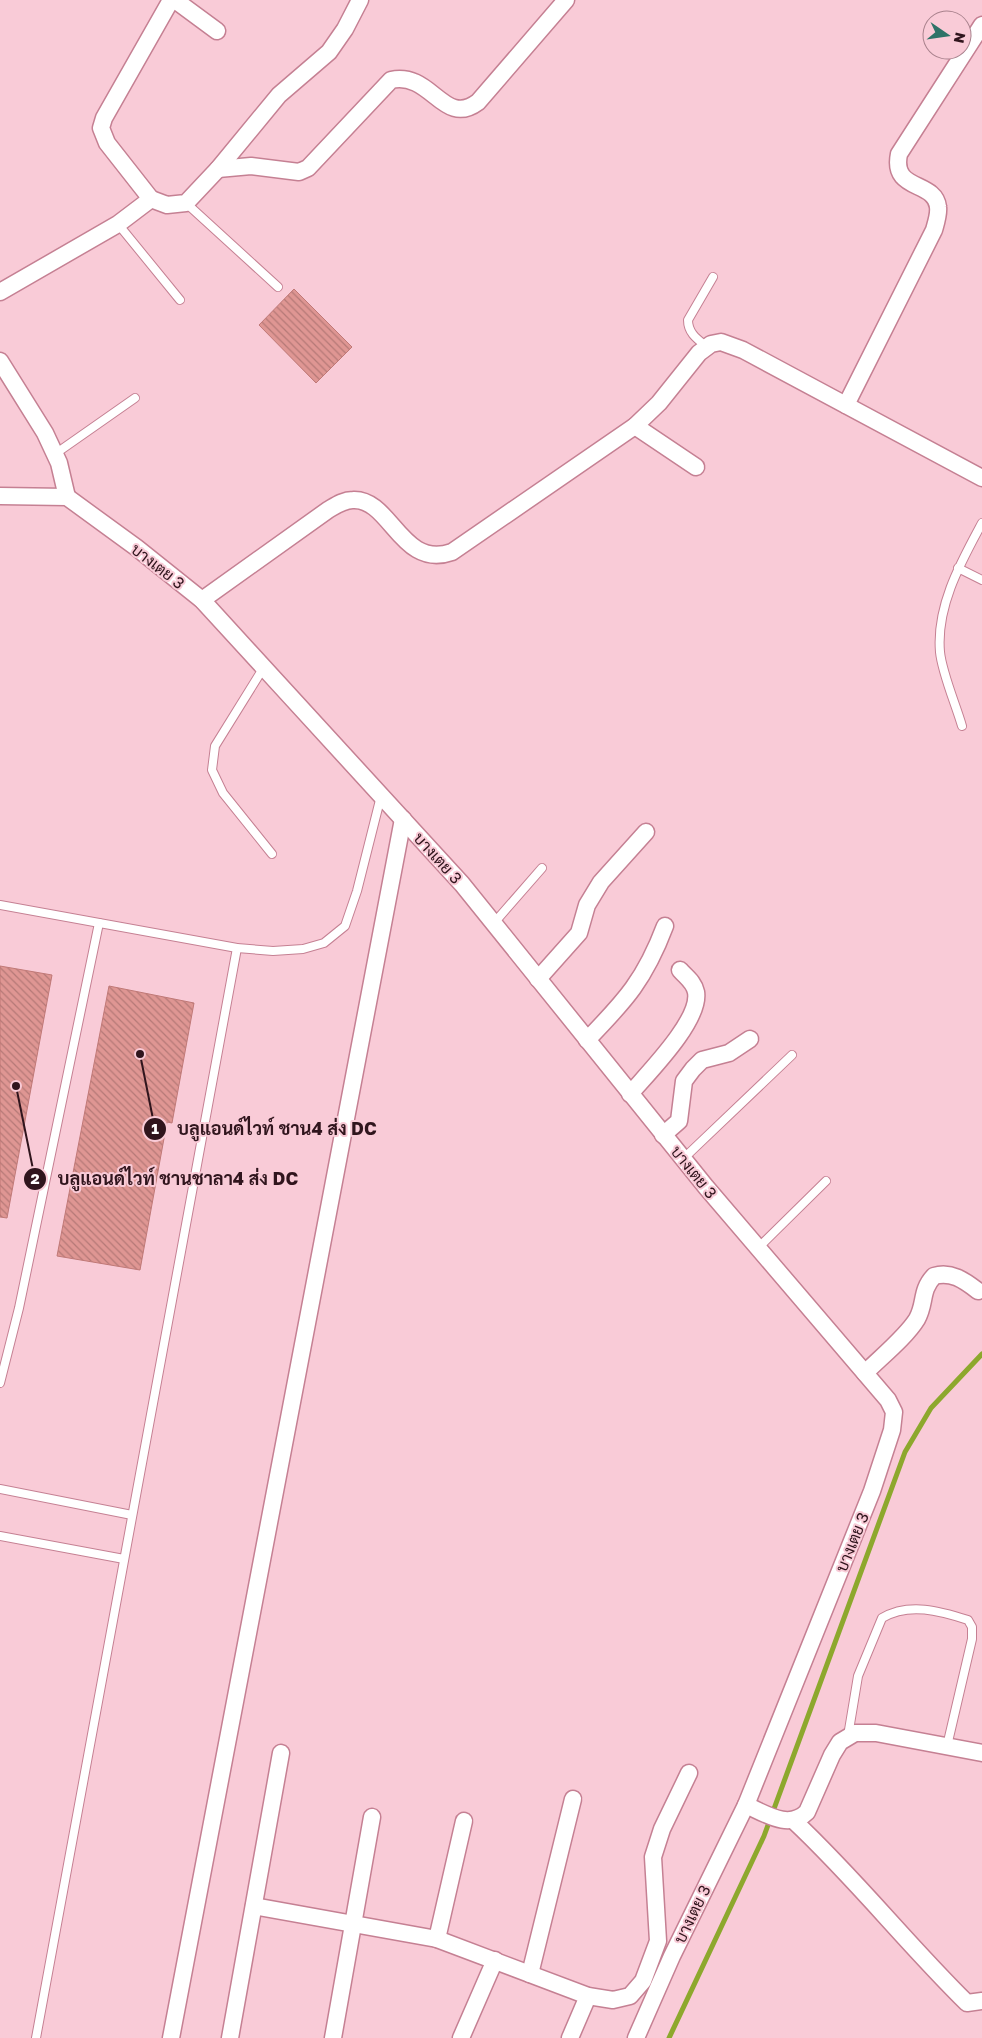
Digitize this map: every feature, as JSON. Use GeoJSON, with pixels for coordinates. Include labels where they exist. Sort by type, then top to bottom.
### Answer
{"type":"FeatureCollection","features":[{"type":"Feature","properties":{"kind":"street"},"geometry":{"type":"LineString","coordinates":[[171,0],[104,118],[101,128],[107,143],[151,199],[167,205],[186,203],[218,169],[279,95],[329,52],[345,29],[360,0]]}},
{"type":"Feature","properties":{"kind":"street"},"geometry":{"type":"LineString","coordinates":[[174,0],[217,31]]}},
{"type":"Feature","properties":{"kind":"street"},"geometry":{"type":"LineString","coordinates":[[218,169],[251,166],[299,172],[308,168],[391,80],[403,77],[415,81],[450,108],[471,107],[566,0]]}},
{"type":"Feature","properties":{"kind":"street"},"geometry":{"type":"LineString","coordinates":[[846,405],[934,230],[938,216],[938,205],[934,197],[905,179],[900,173],[897,163],[899,154],[982,25]]}},
{"type":"Feature","properties":{"kind":"street"},"geometry":{"type":"LineString","coordinates":[[0,292],[118,224],[151,199]]}},
{"type":"Feature","properties":{"kind":"street"},"geometry":{"type":"LineString","coordinates":[[202,600],[328,510],[354,500],[374,508],[420,552],[442,555],[452,552],[635,426],[659,403],[699,353],[707,347],[721,342],[731,344],[982,478]]}},
{"type":"Feature","properties":{"kind":"street"},"geometry":{"type":"LineString","coordinates":[[0,360],[45,433],[54,454],[66,497],[0,496]]}},
{"type":"Feature","properties":{"kind":"street"},"geometry":{"type":"LineString","coordinates":[[635,426],[696,467]]}},
{"type":"Feature","properties":{"kind":"street","name":"บางเตย 3"},"geometry":{"type":"LineString","coordinates":[[66,497],[137,548],[202,600],[462,884],[683,1160],[888,1400],[894,1412],[892,1430],[872,1491],[753,1808],[672,1956],[636,2038]]}},
{"type":"Feature","properties":{"kind":"street"},"geometry":{"type":"LineString","coordinates":[[171,2038],[403,820]]}},
{"type":"Feature","properties":{"kind":"street"},"geometry":{"type":"LineString","coordinates":[[538,979],[579,933],[586,905],[601,882],[646,832]]}},
{"type":"Feature","properties":{"kind":"street"},"geometry":{"type":"LineString","coordinates":[[587,1040],[626,1000],[639,982],[654,957],[665,926]]}},
{"type":"Feature","properties":{"kind":"street"},"geometry":{"type":"LineString","coordinates":[[630,1094],[686,1024],[695,1005],[696,993],[692,983],[680,970]]}},
{"type":"Feature","properties":{"kind":"street"},"geometry":{"type":"LineString","coordinates":[[663,1134],[679,1121],[684,1081],[693,1068],[702,1060],[739,1049],[750,1039]]}},
{"type":"Feature","properties":{"kind":"street"},"geometry":{"type":"LineString","coordinates":[[865,1373],[917,1320],[922,1308],[922,1294],[927,1283],[934,1276],[944,1273],[955,1276],[978,1291]]}},
{"type":"Feature","properties":{"kind":"street"},"geometry":{"type":"LineString","coordinates":[[788,1821],[800,1819],[807,1812],[832,1754],[840,1742],[848,1736],[862,1732],[876,1733],[982,1752]]}},
{"type":"Feature","properties":{"kind":"street"},"geometry":{"type":"LineString","coordinates":[[230,2038],[281,1753]]}},
{"type":"Feature","properties":{"kind":"street"},"geometry":{"type":"LineString","coordinates":[[254,1906],[436,1939],[588,1996],[614,2000],[630,1996],[643,1981],[658,1941],[653,1857],[662,1829],[689,1773]]}},
{"type":"Feature","properties":{"kind":"street"},"geometry":{"type":"LineString","coordinates":[[530,1974],[573,1799]]}},
{"type":"Feature","properties":{"kind":"street"},"geometry":{"type":"LineString","coordinates":[[753,1808],[788,1821],[835,1860],[890,1924],[967,2003],[982,2002]]}},
{"type":"Feature","properties":{"kind":"street"},"geometry":{"type":"LineString","coordinates":[[333,2038],[372,1817]]}},
{"type":"Feature","properties":{"kind":"street"},"geometry":{"type":"LineString","coordinates":[[436,1939],[464,1820]]}},
{"type":"Feature","properties":{"kind":"street"},"geometry":{"type":"LineString","coordinates":[[461,2038],[495,1960]]}},
{"type":"Feature","properties":{"kind":"street"},"geometry":{"type":"LineString","coordinates":[[570,2038],[588,1996]]}},
{"type":"Feature","properties":{"kind":"lane"},"geometry":{"type":"LineString","coordinates":[[186,203],[278,287]]}},
{"type":"Feature","properties":{"kind":"lane"},"geometry":{"type":"LineString","coordinates":[[118,224],[180,300]]}},
{"type":"Feature","properties":{"kind":"lane"},"geometry":{"type":"LineString","coordinates":[[707,347],[691,334],[688,320],[713,277]]}},
{"type":"Feature","properties":{"kind":"lane"},"geometry":{"type":"LineString","coordinates":[[54,454],[135,398]]}},
{"type":"Feature","properties":{"kind":"lane"},"geometry":{"type":"LineString","coordinates":[[962,726],[940,654],[941,628],[958,568],[982,523]]}},
{"type":"Feature","properties":{"kind":"lane"},"geometry":{"type":"LineString","coordinates":[[958,568],[982,580]]}},
{"type":"Feature","properties":{"kind":"lane"},"geometry":{"type":"LineString","coordinates":[[264,667],[215,746],[212,770],[223,793],[272,854]]}},
{"type":"Feature","properties":{"kind":"lane"},"geometry":{"type":"LineString","coordinates":[[0,905],[237,948],[273,951],[303,949],[324,943],[345,926],[357,891],[381,795]]}},
{"type":"Feature","properties":{"kind":"lane"},"geometry":{"type":"LineString","coordinates":[[494,923],[542,868]]}},
{"type":"Feature","properties":{"kind":"lane"},"geometry":{"type":"LineString","coordinates":[[0,1383],[19,1308],[98,923]]}},
{"type":"Feature","properties":{"kind":"lane"},"geometry":{"type":"LineString","coordinates":[[36,2038],[237,948]]}},
{"type":"Feature","properties":{"kind":"lane"},"geometry":{"type":"LineString","coordinates":[[683,1160],[792,1055]]}},
{"type":"Feature","properties":{"kind":"lane"},"geometry":{"type":"LineString","coordinates":[[757,1248],[826,1181]]}},
{"type":"Feature","properties":{"kind":"lane"},"geometry":{"type":"LineString","coordinates":[[0,1489],[132,1515]]}},
{"type":"Feature","properties":{"kind":"lane"},"geometry":{"type":"LineString","coordinates":[[0,1536],[124,1559]]}},
{"type":"Feature","properties":{"kind":"lane"},"geometry":{"type":"LineString","coordinates":[[848,1736],[858,1676],[882,1618],[897,1610],[917,1608],[968,1620],[972,1627],[972,1639],[947,1746]]}},
{"type":"Feature","properties":{"kind":"building"},"geometry":{"type":"Polygon","coordinates":[[[294,289],[352,347],[316,383],[259,325],[294,289]]]}},
{"type":"Feature","properties":{"kind":"building"},"geometry":{"type":"Polygon","coordinates":[[[0,966],[52,975],[7,1218],[0,1217],[0,966]]]}},
{"type":"Feature","properties":{"kind":"building"},"geometry":{"type":"Polygon","coordinates":[[[109,986],[194,1003],[172,1123],[167,1122],[140,1270],[57,1256],[109,986]]]}},
{"type":"Feature","properties":{"kind":"waterway"},"geometry":{"type":"LineString","coordinates":[[669,2038],[764,1836],[905,1452],[931,1408],[982,1354]]}},
{"type":"Feature","properties":{"kind":"place","name":"บลูแอนด์ไวท์ ชาน4 ส่ง DC"},"geometry":{"type":"Point","coordinates":[140,1054]}},
{"type":"Feature","properties":{"kind":"place","name":"บลูแอนด์ไวท์ ชานชาลา4 ส่ง DC"},"geometry":{"type":"Point","coordinates":[16,1086]}}]}
